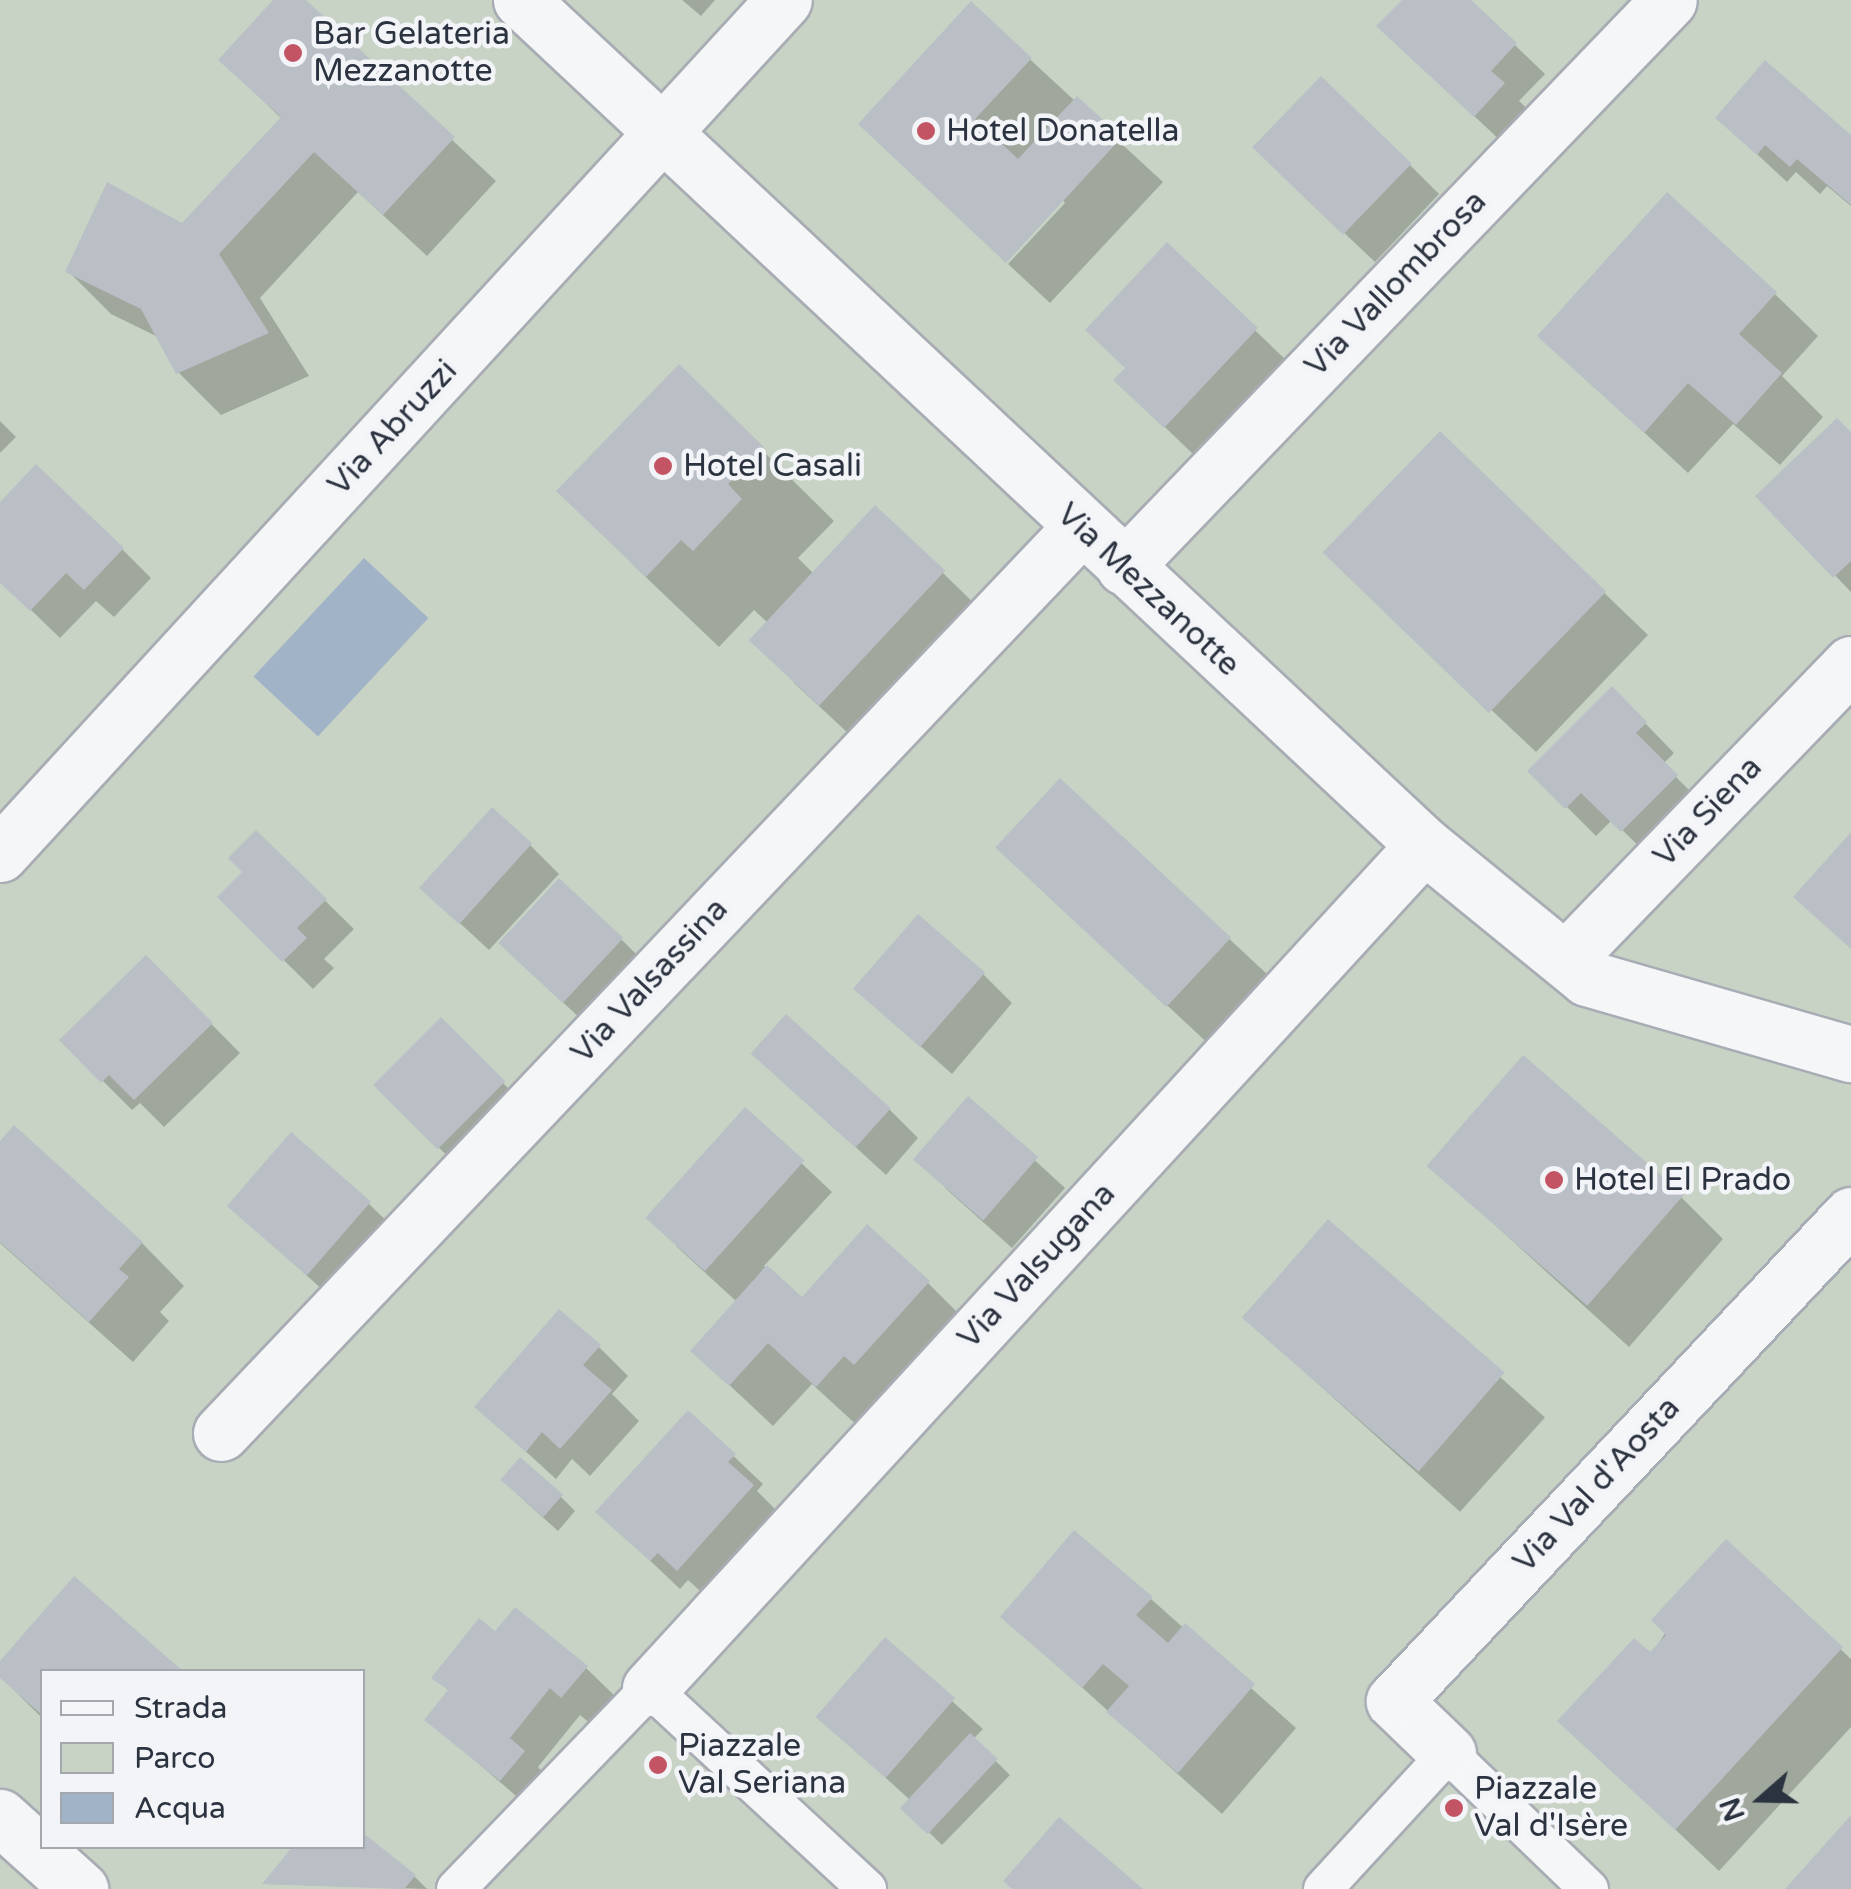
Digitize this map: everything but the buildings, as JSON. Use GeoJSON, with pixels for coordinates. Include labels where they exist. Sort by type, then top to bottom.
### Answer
{"type":"FeatureCollection","features":[{"type":"Feature","properties":{"kind":"street","name":"Via Mezzanotte"},"geometry":{"type":"LineString","coordinates":[[521,0],[1080,528],[1424,845],[1587,978],[1851,1054]]}},
{"type":"Feature","properties":{"kind":"street","name":"Via Abruzzi"},"geometry":{"type":"LineString","coordinates":[[0,854],[666,133],[784,0]]}},
{"type":"Feature","properties":{"kind":"street","name":"Via Vallombrosa"},"geometry":{"type":"LineString","coordinates":[[1124,567],[1668,0]]}},
{"type":"Feature","properties":{"kind":"street","name":"Via Valsassina"},"geometry":{"type":"LineString","coordinates":[[221,1433],[1080,528]]}},
{"type":"Feature","properties":{"kind":"street","name":"Via Siena"},"geometry":{"type":"LineString","coordinates":[[1566,959],[1851,664]]}},
{"type":"Feature","properties":{"kind":"street","name":"Via Valsugana"},"geometry":{"type":"LineString","coordinates":[[650,1688],[1424,845]]}},
{"type":"Feature","properties":{"kind":"street","name":"Via Val d'Aosta"},"geometry":{"type":"LineString","coordinates":[[1448,1753],[1394,1701],[1851,1215]]}},
{"type":"Feature","properties":{"kind":"street"},"geometry":{"type":"LineString","coordinates":[[0,1817],[80,1889]]}},
{"type":"Feature","properties":{"kind":"lane"},"geometry":{"type":"LineString","coordinates":[[456,1889],[650,1688],[867,1889]]}},
{"type":"Feature","properties":{"kind":"lane"},"geometry":{"type":"LineString","coordinates":[[1323,1889],[1448,1753],[1589,1889]]}},
{"type":"Feature","properties":{"kind":"green space"},"geometry":{"type":"Polygon","coordinates":[[[0,0],[1851,0],[1851,1889],[0,1889],[0,0]]]}},
{"type":"Feature","properties":{"kind":"water"},"geometry":{"type":"Polygon","coordinates":[[[364,558],[428,618],[318,736],[254,676],[364,558]]]}},
{"type":"Feature","properties":{"kind":"place","name":"Bar Gelateria Mezzanotte"},"geometry":{"type":"Point","coordinates":[293,53]}},
{"type":"Feature","properties":{"kind":"place","name":"Hotel Donatella"},"geometry":{"type":"Point","coordinates":[926,131]}},
{"type":"Feature","properties":{"kind":"place","name":"Hotel Casali"},"geometry":{"type":"Point","coordinates":[663,466]}},
{"type":"Feature","properties":{"kind":"place","name":"Hotel El Prado"},"geometry":{"type":"Point","coordinates":[1554,1180]}},
{"type":"Feature","properties":{"kind":"place","name":"Piazzale Val Seriana"},"geometry":{"type":"Point","coordinates":[658,1765]}},
{"type":"Feature","properties":{"kind":"place","name":"Piazzale Val d'Isère"},"geometry":{"type":"Point","coordinates":[1454,1808]}}]}
